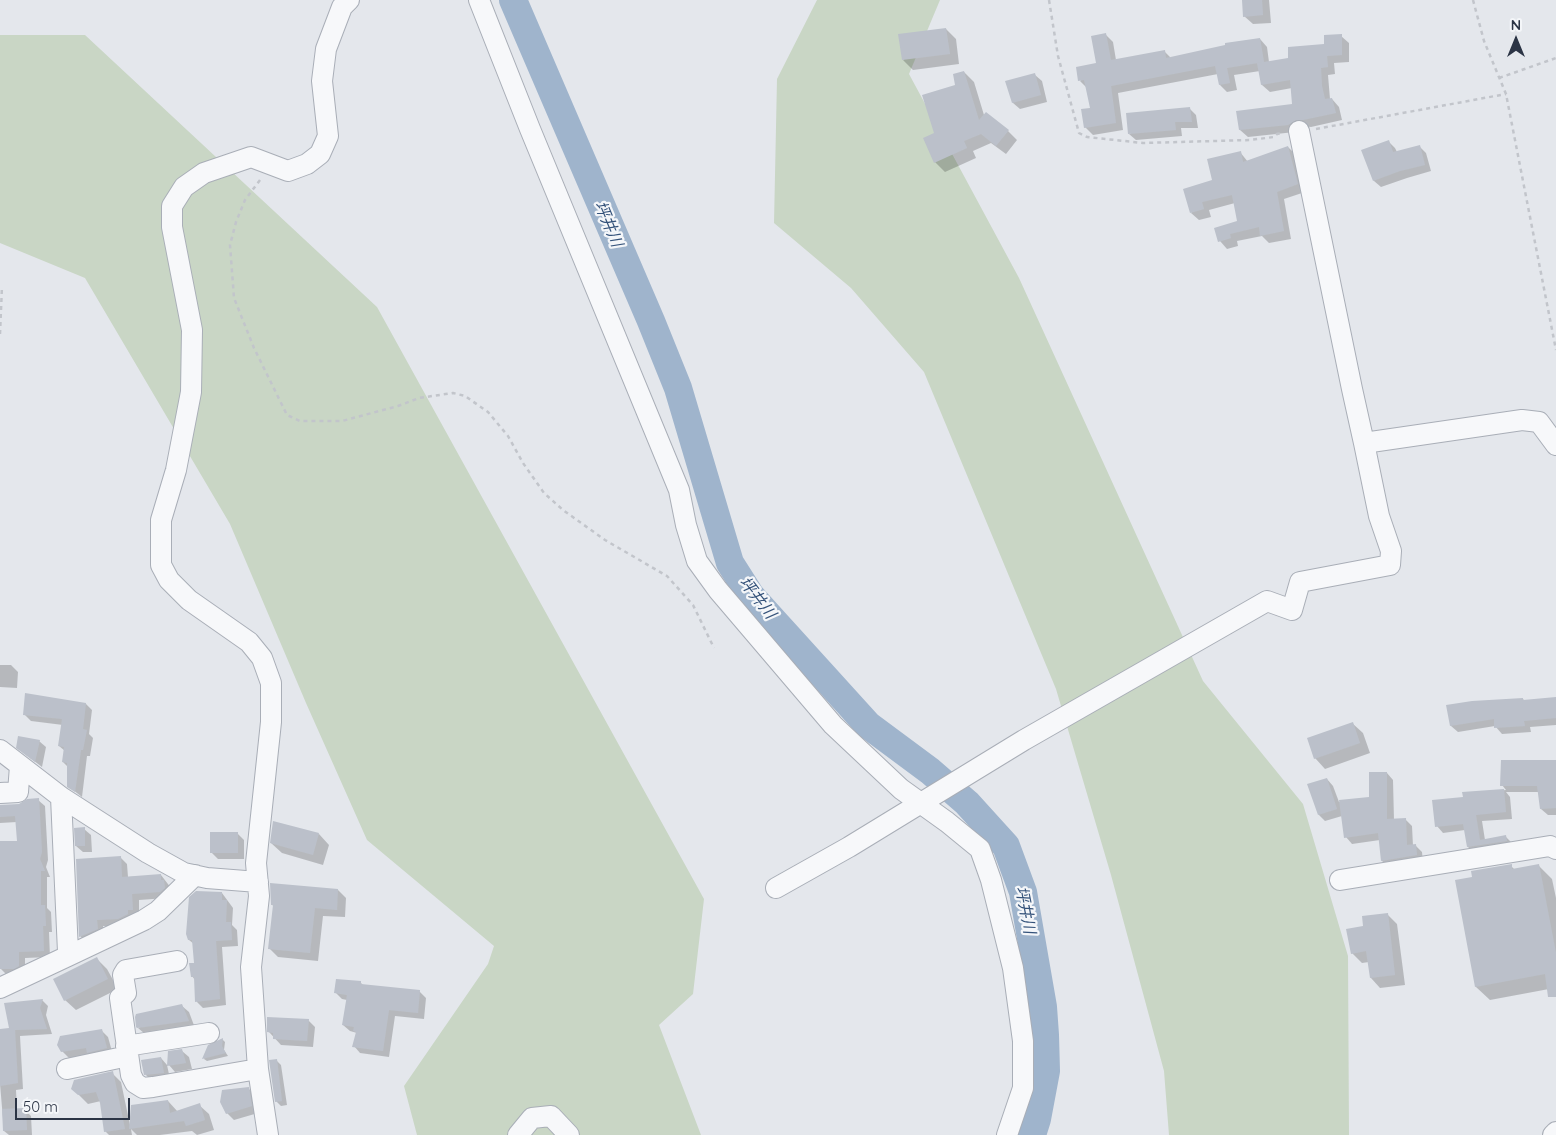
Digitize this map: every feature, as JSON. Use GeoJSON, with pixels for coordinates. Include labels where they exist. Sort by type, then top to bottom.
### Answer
{"type":"FeatureCollection","features":[{"type":"Feature","properties":{"kind":"street"},"geometry":{"type":"LineString","coordinates":[[268,1135],[258,1069],[251,967],[259,896],[256,855],[271,722],[271,683],[262,658],[249,642],[189,600],[169,580],[161,564],[161,520],[176,470],[191,392],[192,330],[172,227],[172,206],[184,187],[204,173],[251,157],[288,171],[307,164],[320,154],[328,136],[322,80],[326,48],[342,7],[349,0]]}},
{"type":"Feature","properties":{"kind":"street"},"geometry":{"type":"LineString","coordinates":[[479,0],[530,130],[679,490],[686,525],[697,561],[718,590],[833,725],[901,789],[928,799],[947,822],[980,849],[992,880],[1013,968],[1023,1041],[1023,1088],[1007,1135]]}},
{"type":"Feature","properties":{"kind":"street"},"geometry":{"type":"LineString","coordinates":[[776,888],[849,847],[1024,740],[1267,601],[1292,610],[1300,582],[1390,565],[1391,551],[1379,516],[1299,131]]}},
{"type":"Feature","properties":{"kind":"street"},"geometry":{"type":"LineString","coordinates":[[1364,443],[1522,420],[1539,422],[1556,445]]}},
{"type":"Feature","properties":{"kind":"street"},"geometry":{"type":"LineString","coordinates":[[0,750],[61,797],[148,852],[184,872],[208,878],[258,882]]}},
{"type":"Feature","properties":{"kind":"street"},"geometry":{"type":"LineString","coordinates":[[0,793],[18,792],[20,766]]}},
{"type":"Feature","properties":{"kind":"street"},"geometry":{"type":"LineString","coordinates":[[61,797],[68,952],[66,957]]}},
{"type":"Feature","properties":{"kind":"street"},"geometry":{"type":"LineString","coordinates":[[1340,880],[1550,846],[1556,849]]}},
{"type":"Feature","properties":{"kind":"street"},"geometry":{"type":"LineString","coordinates":[[0,988],[144,920],[158,911],[195,875]]}},
{"type":"Feature","properties":{"kind":"street"},"geometry":{"type":"LineString","coordinates":[[177,961],[126,970],[123,974],[126,993],[120,998],[131,1075],[135,1083],[143,1088],[258,1069]]}},
{"type":"Feature","properties":{"kind":"street"},"geometry":{"type":"LineString","coordinates":[[67,1069],[127,1051],[209,1033]]}},
{"type":"Feature","properties":{"kind":"street"},"geometry":{"type":"LineString","coordinates":[[518,1135],[532,1118],[551,1116],[569,1135]]}},
{"type":"Feature","properties":{"kind":"street"},"geometry":{"type":"LineString","coordinates":[[1553,1135],[1556,1132]]}},
{"type":"Feature","properties":{"kind":"path"},"geometry":{"type":"LineString","coordinates":[[1049,0],[1058,56],[1079,133],[1087,137],[1143,143],[1250,140],[1506,94]]}},
{"type":"Feature","properties":{"kind":"path"},"geometry":{"type":"LineString","coordinates":[[1473,0],[1484,41],[1506,94],[1556,350]]}},
{"type":"Feature","properties":{"kind":"path"},"geometry":{"type":"LineString","coordinates":[[1499,78],[1556,58]]}},
{"type":"Feature","properties":{"kind":"path"},"geometry":{"type":"LineString","coordinates":[[288,171],[259,180],[245,200],[236,222],[230,245],[234,298],[254,348],[287,415],[300,421],[342,421],[398,406],[419,398],[453,393],[465,396],[488,412],[508,436],[523,463],[544,493],[563,510],[606,540],[667,576],[693,605],[714,648]]}},
{"type":"Feature","properties":{"kind":"path"},"geometry":{"type":"LineString","coordinates":[[0,334],[2,286]]}},
{"type":"Feature","properties":{"kind":"green space"},"geometry":{"type":"Polygon","coordinates":[[[817,0],[940,0],[909,74],[1019,278],[1203,681],[1303,804],[1348,956],[1349,1135],[1169,1135],[1164,1071],[1111,875],[1056,689],[924,372],[851,288],[774,223],[777,79],[817,0]]]}},
{"type":"Feature","properties":{"kind":"green space"},"geometry":{"type":"Polygon","coordinates":[[[0,35],[85,35],[377,307],[704,899],[693,994],[659,1025],[701,1135],[417,1135],[404,1086],[488,964],[494,946],[367,840],[230,524],[85,278],[0,243],[0,35]]]}},
{"type":"Feature","properties":{"kind":"building"},"geometry":{"type":"Polygon","coordinates":[[[1242,0],[1262,0],[1263,15],[1243,17],[1242,0]]]}},
{"type":"Feature","properties":{"kind":"building"},"geometry":{"type":"Polygon","coordinates":[[[946,28],[950,54],[902,60],[898,34],[946,28]]]}},
{"type":"Feature","properties":{"kind":"building"},"geometry":{"type":"Polygon","coordinates":[[[1106,33],[1111,60],[1165,50],[1166,58],[1225,45],[1225,43],[1260,38],[1264,62],[1288,58],[1288,47],[1324,44],[1324,35],[1342,34],[1342,55],[1327,56],[1328,67],[1321,68],[1325,99],[1332,98],[1336,113],[1296,120],[1288,125],[1239,130],[1236,111],[1292,104],[1290,80],[1261,85],[1257,63],[1227,68],[1230,83],[1219,85],[1215,66],[1111,86],[1116,123],[1084,128],[1081,109],[1090,108],[1084,80],[1078,81],[1076,67],[1096,63],[1091,36],[1106,33]]]}},
{"type":"Feature","properties":{"kind":"building"},"geometry":{"type":"Polygon","coordinates":[[[964,71],[979,120],[986,112],[1009,130],[996,146],[981,134],[964,141],[967,148],[934,163],[923,138],[934,133],[922,95],[955,85],[953,74],[964,71]]]}},
{"type":"Feature","properties":{"kind":"building"},"geometry":{"type":"Polygon","coordinates":[[[1035,73],[1041,95],[1012,103],[1005,81],[1035,73]]]}},
{"type":"Feature","properties":{"kind":"building"},"geometry":{"type":"Polygon","coordinates":[[[1190,107],[1192,122],[1175,122],[1176,130],[1128,134],[1126,113],[1190,107]]]}},
{"type":"Feature","properties":{"kind":"building"},"geometry":{"type":"Polygon","coordinates":[[[1389,140],[1393,152],[1420,145],[1425,165],[1400,171],[1373,181],[1361,150],[1389,140]]]}},
{"type":"Feature","properties":{"kind":"building"},"geometry":{"type":"Polygon","coordinates":[[[1288,146],[1298,184],[1277,192],[1284,231],[1260,236],[1259,227],[1230,234],[1231,238],[1218,242],[1214,228],[1237,221],[1232,195],[1202,202],[1204,209],[1190,213],[1183,189],[1212,180],[1207,159],[1241,151],[1243,162],[1288,146]]]}},
{"type":"Feature","properties":{"kind":"building"},"geometry":{"type":"Polygon","coordinates":[[[25,693],[86,703],[83,729],[87,730],[83,750],[81,750],[75,792],[67,787],[67,763],[62,762],[64,747],[58,746],[62,719],[23,715],[25,693]]]}},
{"type":"Feature","properties":{"kind":"building"},"geometry":{"type":"Polygon","coordinates":[[[1556,697],[1556,718],[1524,721],[1525,726],[1494,728],[1494,719],[1450,726],[1446,705],[1472,701],[1556,697]]]}},
{"type":"Feature","properties":{"kind":"building"},"geometry":{"type":"Polygon","coordinates":[[[1353,722],[1360,743],[1314,759],[1307,738],[1353,722]]]}},
{"type":"Feature","properties":{"kind":"building"},"geometry":{"type":"Polygon","coordinates":[[[18,736],[40,740],[35,762],[16,748],[18,736]]]}},
{"type":"Feature","properties":{"kind":"building"},"geometry":{"type":"Polygon","coordinates":[[[1501,760],[1556,760],[1556,808],[1540,809],[1537,786],[1500,786],[1501,760]]]}},
{"type":"Feature","properties":{"kind":"building"},"geometry":{"type":"Polygon","coordinates":[[[1369,772],[1387,772],[1387,819],[1406,818],[1407,845],[1416,844],[1417,855],[1381,861],[1378,833],[1344,838],[1339,800],[1369,797],[1369,772]]]}},
{"type":"Feature","properties":{"kind":"building"},"geometry":{"type":"Polygon","coordinates":[[[1327,778],[1337,809],[1318,815],[1307,784],[1327,778]]]}},
{"type":"Feature","properties":{"kind":"building"},"geometry":{"type":"Polygon","coordinates":[[[1504,789],[1506,812],[1476,815],[1480,840],[1506,835],[1507,841],[1467,847],[1463,824],[1435,827],[1432,800],[1463,797],[1462,792],[1504,789]]]}},
{"type":"Feature","properties":{"kind":"building"},"geometry":{"type":"Polygon","coordinates":[[[39,798],[42,852],[40,859],[45,871],[41,871],[41,905],[45,905],[46,926],[43,926],[44,951],[19,952],[19,966],[14,969],[0,969],[0,841],[17,841],[15,816],[0,817],[0,805],[19,804],[27,799],[39,798]]]}},
{"type":"Feature","properties":{"kind":"building"},"geometry":{"type":"Polygon","coordinates":[[[273,821],[319,833],[313,855],[270,843],[273,821]]]}},
{"type":"Feature","properties":{"kind":"building"},"geometry":{"type":"Polygon","coordinates":[[[85,827],[85,846],[75,846],[74,828],[85,827]]]}},
{"type":"Feature","properties":{"kind":"building"},"geometry":{"type":"Polygon","coordinates":[[[210,832],[238,832],[238,853],[210,853],[210,832]]]}},
{"type":"Feature","properties":{"kind":"building"},"geometry":{"type":"Polygon","coordinates":[[[121,856],[122,877],[161,874],[161,880],[164,880],[165,888],[160,892],[132,894],[133,910],[128,910],[128,914],[118,919],[97,920],[98,929],[79,937],[76,859],[121,856]]]}},
{"type":"Feature","properties":{"kind":"building"},"geometry":{"type":"Polygon","coordinates":[[[1512,864],[1512,869],[1539,864],[1556,953],[1556,997],[1548,997],[1545,974],[1475,987],[1455,880],[1472,877],[1471,871],[1512,864]]]}},
{"type":"Feature","properties":{"kind":"building"},"geometry":{"type":"Polygon","coordinates":[[[270,883],[338,889],[337,910],[315,908],[310,953],[268,949],[273,905],[271,905],[270,883]]]}},
{"type":"Feature","properties":{"kind":"building"},"geometry":{"type":"Polygon","coordinates":[[[196,891],[222,892],[222,900],[227,900],[226,922],[231,922],[232,940],[216,941],[220,999],[195,1002],[194,977],[191,977],[189,963],[194,963],[192,940],[188,940],[186,934],[189,897],[196,891]]]}},
{"type":"Feature","properties":{"kind":"building"},"geometry":{"type":"Polygon","coordinates":[[[1388,913],[1395,975],[1370,978],[1366,951],[1351,954],[1346,929],[1363,926],[1362,916],[1388,913]]]}},
{"type":"Feature","properties":{"kind":"building"},"geometry":{"type":"Polygon","coordinates":[[[97,957],[108,979],[64,1001],[53,979],[97,957]]]}},
{"type":"Feature","properties":{"kind":"building"},"geometry":{"type":"Polygon","coordinates":[[[336,979],[361,981],[361,984],[420,990],[418,1013],[389,1010],[383,1051],[352,1047],[356,1032],[353,1031],[354,1027],[342,1025],[347,995],[334,993],[336,979]]]}},
{"type":"Feature","properties":{"kind":"building"},"geometry":{"type":"Polygon","coordinates":[[[43,999],[40,1008],[47,1029],[15,1030],[18,1083],[0,1086],[0,1029],[9,1028],[4,1003],[43,999]]]}},
{"type":"Feature","properties":{"kind":"building"},"geometry":{"type":"Polygon","coordinates":[[[182,1004],[189,1021],[136,1027],[136,1014],[182,1004]]]}},
{"type":"Feature","properties":{"kind":"building"},"geometry":{"type":"Polygon","coordinates":[[[267,1017],[309,1019],[307,1041],[273,1039],[273,1033],[267,1032],[267,1017]]]}},
{"type":"Feature","properties":{"kind":"building"},"geometry":{"type":"Polygon","coordinates":[[[102,1029],[107,1048],[87,1053],[86,1048],[61,1052],[57,1045],[60,1036],[102,1029]]]}},
{"type":"Feature","properties":{"kind":"building"},"geometry":{"type":"Polygon","coordinates":[[[223,1038],[222,1046],[226,1053],[202,1059],[208,1045],[223,1038]]]}},
{"type":"Feature","properties":{"kind":"building"},"geometry":{"type":"Polygon","coordinates":[[[182,1049],[186,1063],[167,1066],[168,1051],[182,1049]]]}},
{"type":"Feature","properties":{"kind":"building"},"geometry":{"type":"Polygon","coordinates":[[[161,1057],[164,1073],[144,1075],[141,1060],[161,1057]]]}},
{"type":"Feature","properties":{"kind":"building"},"geometry":{"type":"Polygon","coordinates":[[[277,1059],[282,1101],[275,1102],[269,1060],[277,1059]]]}},
{"type":"Feature","properties":{"kind":"building"},"geometry":{"type":"Polygon","coordinates":[[[113,1071],[125,1129],[104,1132],[100,1103],[96,1092],[78,1095],[71,1089],[74,1080],[113,1071]]]}},
{"type":"Feature","properties":{"kind":"building"},"geometry":{"type":"Polygon","coordinates":[[[249,1087],[252,1106],[226,1114],[220,1102],[222,1090],[249,1087]]]}},
{"type":"Feature","properties":{"kind":"building"},"geometry":{"type":"Polygon","coordinates":[[[168,1100],[170,1113],[200,1103],[205,1120],[186,1126],[184,1121],[129,1129],[131,1105],[168,1100]]]}},
{"type":"Feature","properties":{"kind":"building"},"geometry":{"type":"Polygon","coordinates":[[[26,1108],[27,1130],[3,1131],[2,1109],[26,1108]]]}},
{"type":"Feature","properties":{"kind":"waterway","name":"坪井川"},"geometry":{"type":"LineString","coordinates":[[513,0],[678,388],[730,563],[751,596],[868,725],[930,771],[967,803],[1006,846],[1023,892],[1043,1007],[1046,1071],[1032,1135]]}}]}
